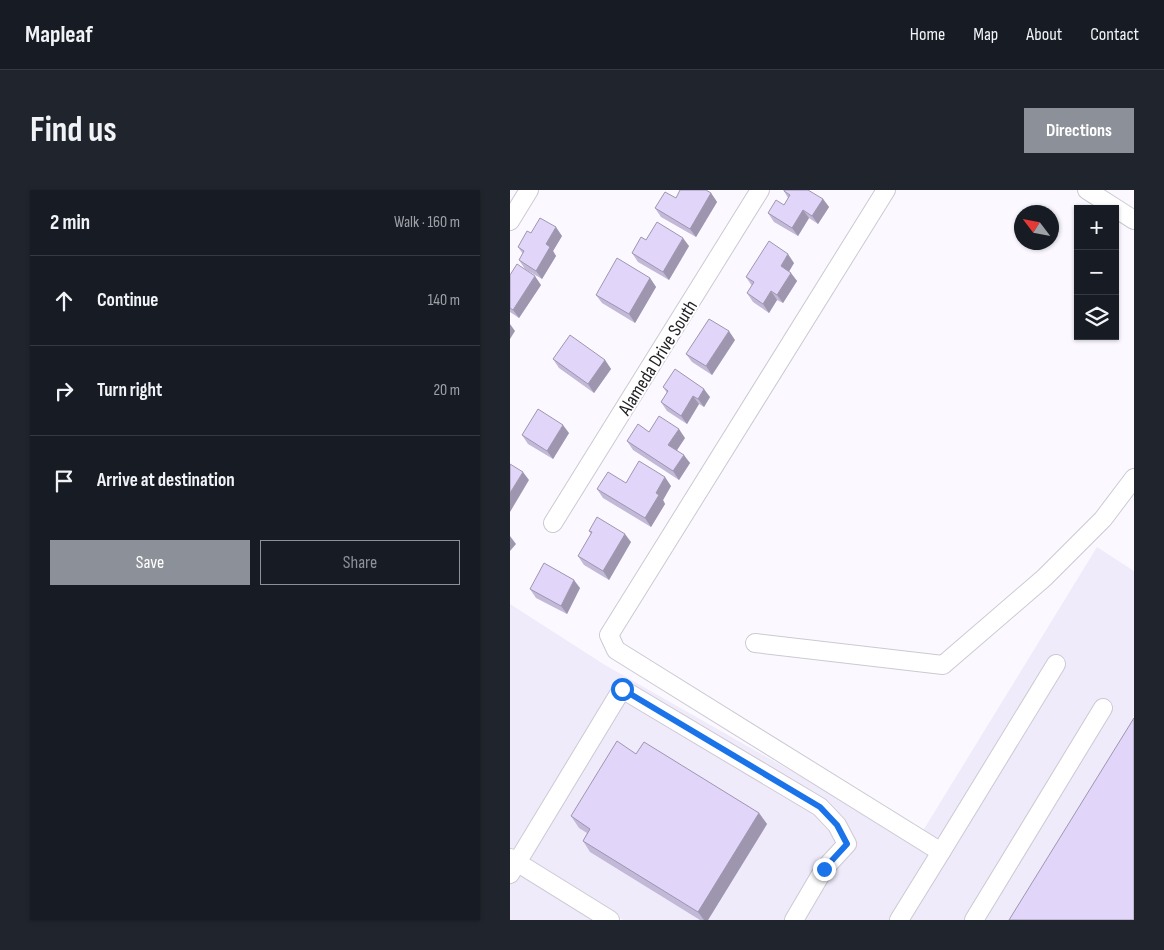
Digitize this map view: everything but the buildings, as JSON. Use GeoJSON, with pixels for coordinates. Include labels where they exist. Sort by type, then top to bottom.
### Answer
{"type":"FeatureCollection","features":[{"type":"Feature","properties":{"kind":"street"},"geometry":{"type":"LineString","coordinates":[[510,221],[529,190]]}},
{"type":"Feature","properties":{"kind":"street","name":"Alameda Drive South"},"geometry":{"type":"LineString","coordinates":[[553,523],[760,190]]}},
{"type":"Feature","properties":{"kind":"street"},"geometry":{"type":"LineString","coordinates":[[886,190],[609,635],[616,650],[941,852]]}},
{"type":"Feature","properties":{"kind":"street"},"geometry":{"type":"LineString","coordinates":[[1087,190],[1134,220]]}},
{"type":"Feature","properties":{"kind":"street"},"geometry":{"type":"LineString","coordinates":[[755,643],[943,665],[1044,578],[1103,518],[1134,478]]}},
{"type":"Feature","properties":{"kind":"street"},"geometry":{"type":"LineString","coordinates":[[899,920],[1056,664]]}},
{"type":"Feature","properties":{"kind":"street"},"geometry":{"type":"LineString","coordinates":[[610,920],[512,865],[622,689],[820,807],[837,825],[847,844],[824,869],[794,920]]}},
{"type":"Feature","properties":{"kind":"street"},"geometry":{"type":"LineString","coordinates":[[974,920],[1103,708]]}},
{"type":"Feature","properties":{"kind":"shaded area"},"geometry":{"type":"Polygon","coordinates":[[[1097,547],[1134,571],[1134,920],[623,920],[510,850],[510,604],[605,665],[916,842],[1097,547]]]}},
{"type":"Feature","properties":{"kind":"shaded area"},"geometry":{"type":"Polygon","coordinates":[[[510,866],[598,920],[510,920],[510,866]]]}},
{"type":"Feature","properties":{"kind":"route"},"geometry":{"type":"LineString","coordinates":[[622,689],[820,807],[837,825],[847,844],[824,869]]}}]}
